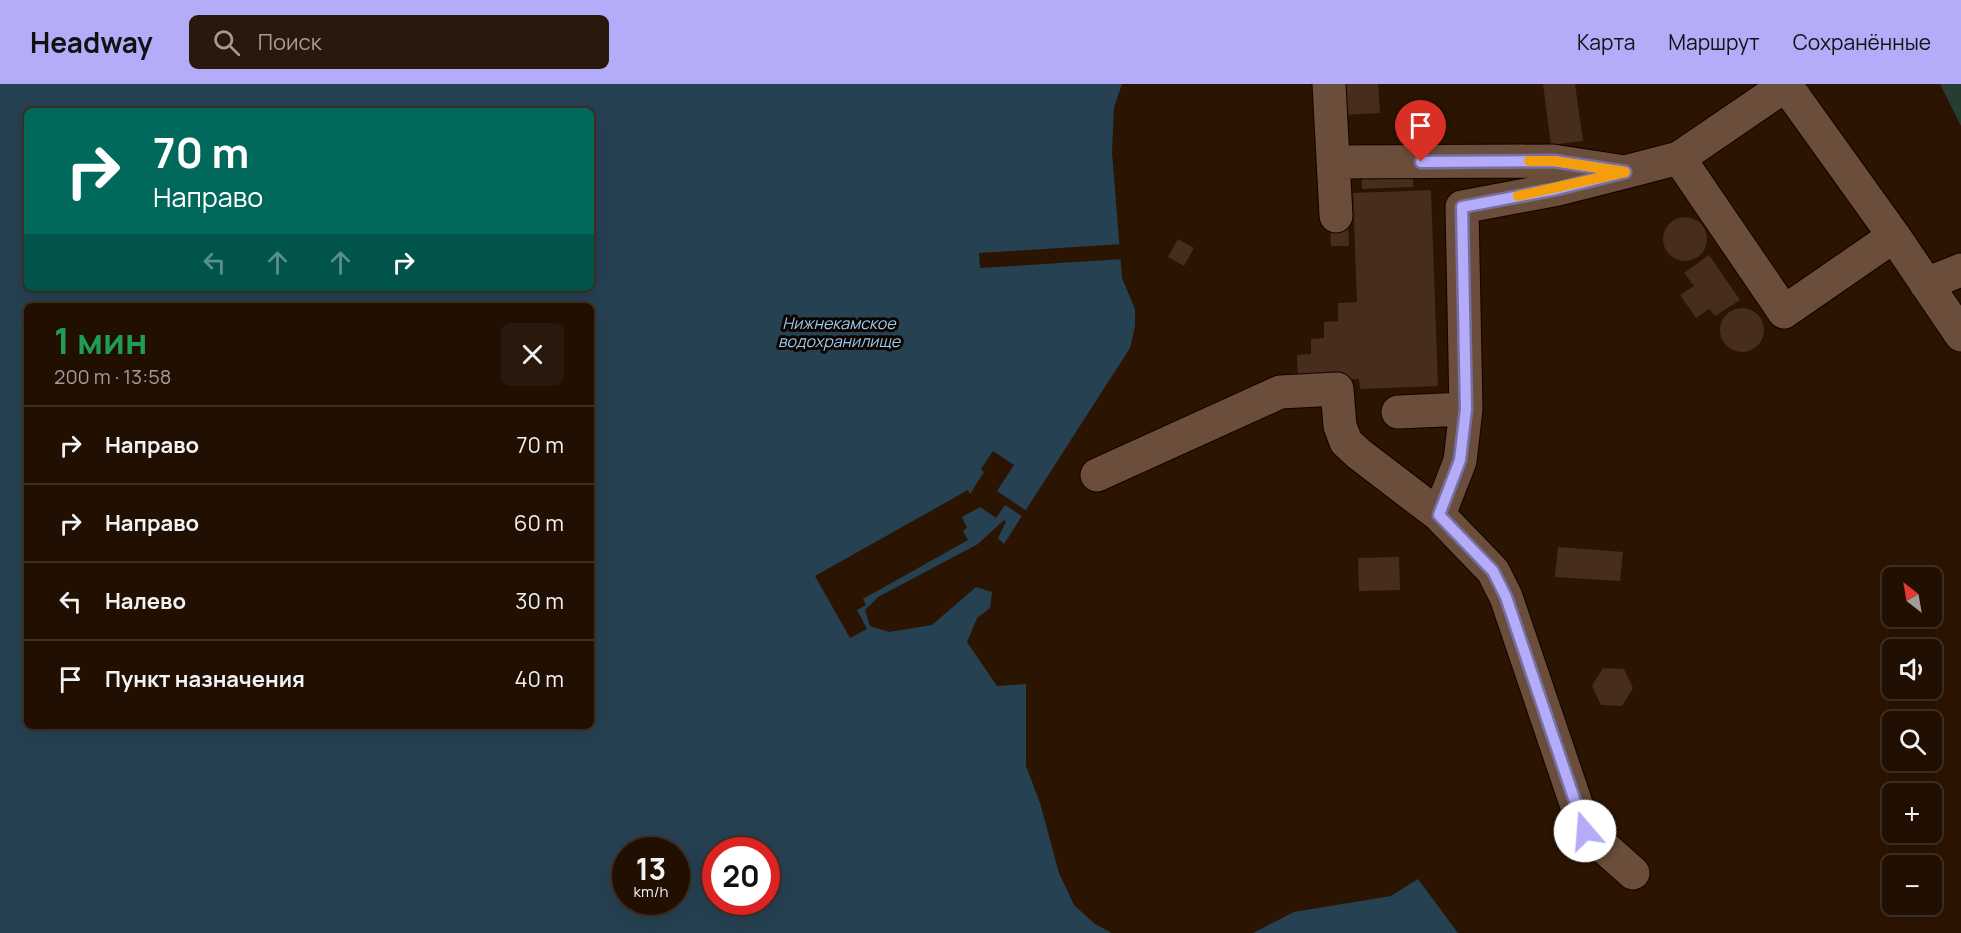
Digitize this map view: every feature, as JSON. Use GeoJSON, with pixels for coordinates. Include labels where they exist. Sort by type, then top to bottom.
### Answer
{"type":"FeatureCollection","features":[{"type":"Feature","properties":{"kind":"lane"},"geometry":{"type":"LineString","coordinates":[[1329,84],[1336,216]]}},
{"type":"Feature","properties":{"kind":"lane"},"geometry":{"type":"LineString","coordinates":[[1439,515],[1460,460],[1466,409],[1462,207],[1557,189],[1678,159],[1786,84],[1961,335]]}},
{"type":"Feature","properties":{"kind":"lane"},"geometry":{"type":"LineString","coordinates":[[1678,159],[1784,312],[1894,236]]}},
{"type":"Feature","properties":{"kind":"lane"},"geometry":{"type":"LineString","coordinates":[[1333,162],[1554,161],[1625,172]]}},
{"type":"Feature","properties":{"kind":"lane"},"geometry":{"type":"LineString","coordinates":[[1926,284],[1961,270]]}},
{"type":"Feature","properties":{"kind":"lane"},"geometry":{"type":"LineString","coordinates":[[1097,475],[1280,392],[1336,389],[1340,426],[1346,442],[1439,515],[1493,571],[1506,597],[1585,831],[1633,873]]}},
{"type":"Feature","properties":{"kind":"lane"},"geometry":{"type":"LineString","coordinates":[[1398,412],[1466,409]]}},
{"type":"Feature","properties":{"kind":"green space"},"geometry":{"type":"Polygon","coordinates":[[[1940,84],[1961,84],[1961,126],[1940,84]]]}},
{"type":"Feature","properties":{"kind":"water","name":"Нижнекамское водохранилище"},"geometry":{"type":"Polygon","coordinates":[[[0,84],[1122,84],[1114,107],[1112,152],[1122,278],[1135,309],[1135,326],[1130,348],[1004,544],[998,538],[1006,522],[1004,520],[978,544],[878,597],[865,610],[870,626],[889,632],[932,625],[976,587],[992,592],[990,608],[977,618],[967,642],[997,686],[1026,684],[1026,766],[1040,803],[1059,873],[1074,905],[1095,924],[1112,933],[0,933],[0,84]]]}},
{"type":"Feature","properties":{"kind":"water"},"geometry":{"type":"Polygon","coordinates":[[[1418,879],[1458,933],[1253,933],[1294,912],[1391,896],[1418,879]]]}},
{"type":"Feature","properties":{"kind":"pier"},"geometry":{"type":"Polygon","coordinates":[[[1123,244],[1124,259],[980,268],[979,253],[1123,244]]]}},
{"type":"Feature","properties":{"kind":"pier"},"geometry":{"type":"Polygon","coordinates":[[[993,451],[1014,465],[997,491],[1028,512],[1025,518],[1005,505],[996,518],[980,507],[962,517],[967,528],[963,531],[968,540],[863,599],[866,605],[857,610],[867,629],[850,638],[815,576],[968,490],[970,494],[984,472],[981,469],[993,451]]]}},
{"type":"Feature","properties":{"kind":"building"},"geometry":{"type":"Polygon","coordinates":[[[1340,84],[1378,84],[1380,113],[1342,115],[1340,84]]]}},
{"type":"Feature","properties":{"kind":"building"},"geometry":{"type":"Polygon","coordinates":[[[1543,84],[1575,84],[1583,141],[1551,145],[1543,84]]]}},
{"type":"Feature","properties":{"kind":"building"},"geometry":{"type":"Polygon","coordinates":[[[1413,171],[1413,187],[1362,189],[1362,173],[1413,171]]]}},
{"type":"Feature","properties":{"kind":"building"},"geometry":{"type":"Polygon","coordinates":[[[1431,190],[1438,386],[1360,389],[1359,379],[1298,381],[1297,355],[1311,354],[1311,339],[1324,338],[1324,322],[1338,321],[1338,303],[1357,302],[1353,193],[1431,190]]]}},
{"type":"Feature","properties":{"kind":"building"},"geometry":{"type":"Polygon","coordinates":[[[1685,217],[1694,218],[1701,223],[1706,230],[1706,248],[1701,255],[1694,260],[1685,261],[1676,260],[1669,255],[1664,248],[1663,239],[1664,230],[1669,223],[1676,218],[1685,217]]]}},
{"type":"Feature","properties":{"kind":"building"},"geometry":{"type":"Polygon","coordinates":[[[1348,224],[1349,246],[1331,246],[1330,225],[1348,224]]]}},
{"type":"Feature","properties":{"kind":"building"},"geometry":{"type":"Polygon","coordinates":[[[1178,239],[1194,248],[1184,266],[1168,257],[1178,239]]]}},
{"type":"Feature","properties":{"kind":"building"},"geometry":{"type":"Polygon","coordinates":[[[1709,255],[1740,300],[1715,316],[1709,309],[1696,318],[1680,295],[1694,286],[1684,273],[1709,255]]]}},
{"type":"Feature","properties":{"kind":"building"},"geometry":{"type":"Polygon","coordinates":[[[1742,308],[1751,309],[1758,314],[1763,321],[1763,339],[1758,346],[1751,351],[1742,352],[1733,351],[1726,346],[1721,339],[1720,330],[1721,321],[1726,314],[1733,309],[1742,308]]]}},
{"type":"Feature","properties":{"kind":"building"},"geometry":{"type":"Polygon","coordinates":[[[1558,547],[1623,552],[1620,581],[1555,577],[1558,547]]]}},
{"type":"Feature","properties":{"kind":"building"},"geometry":{"type":"Polygon","coordinates":[[[1399,557],[1400,590],[1359,591],[1358,558],[1399,557]]]}},
{"type":"Feature","properties":{"kind":"building"},"geometry":{"type":"Polygon","coordinates":[[[1603,668],[1624,669],[1633,688],[1622,706],[1601,705],[1592,686],[1603,668]]]}},
{"type":"Feature","properties":{"kind":"slow traffic"},"geometry":{"type":"LineString","coordinates":[[1518,196],[1625,172],[1554,161],[1529,161]]}},
{"type":"Feature","properties":{"kind":"route"},"geometry":{"type":"LineString","coordinates":[[1421,162],[1554,161],[1625,172],[1557,189],[1462,207],[1466,409],[1460,460],[1439,515],[1493,571],[1506,597],[1585,831]]}}]}
